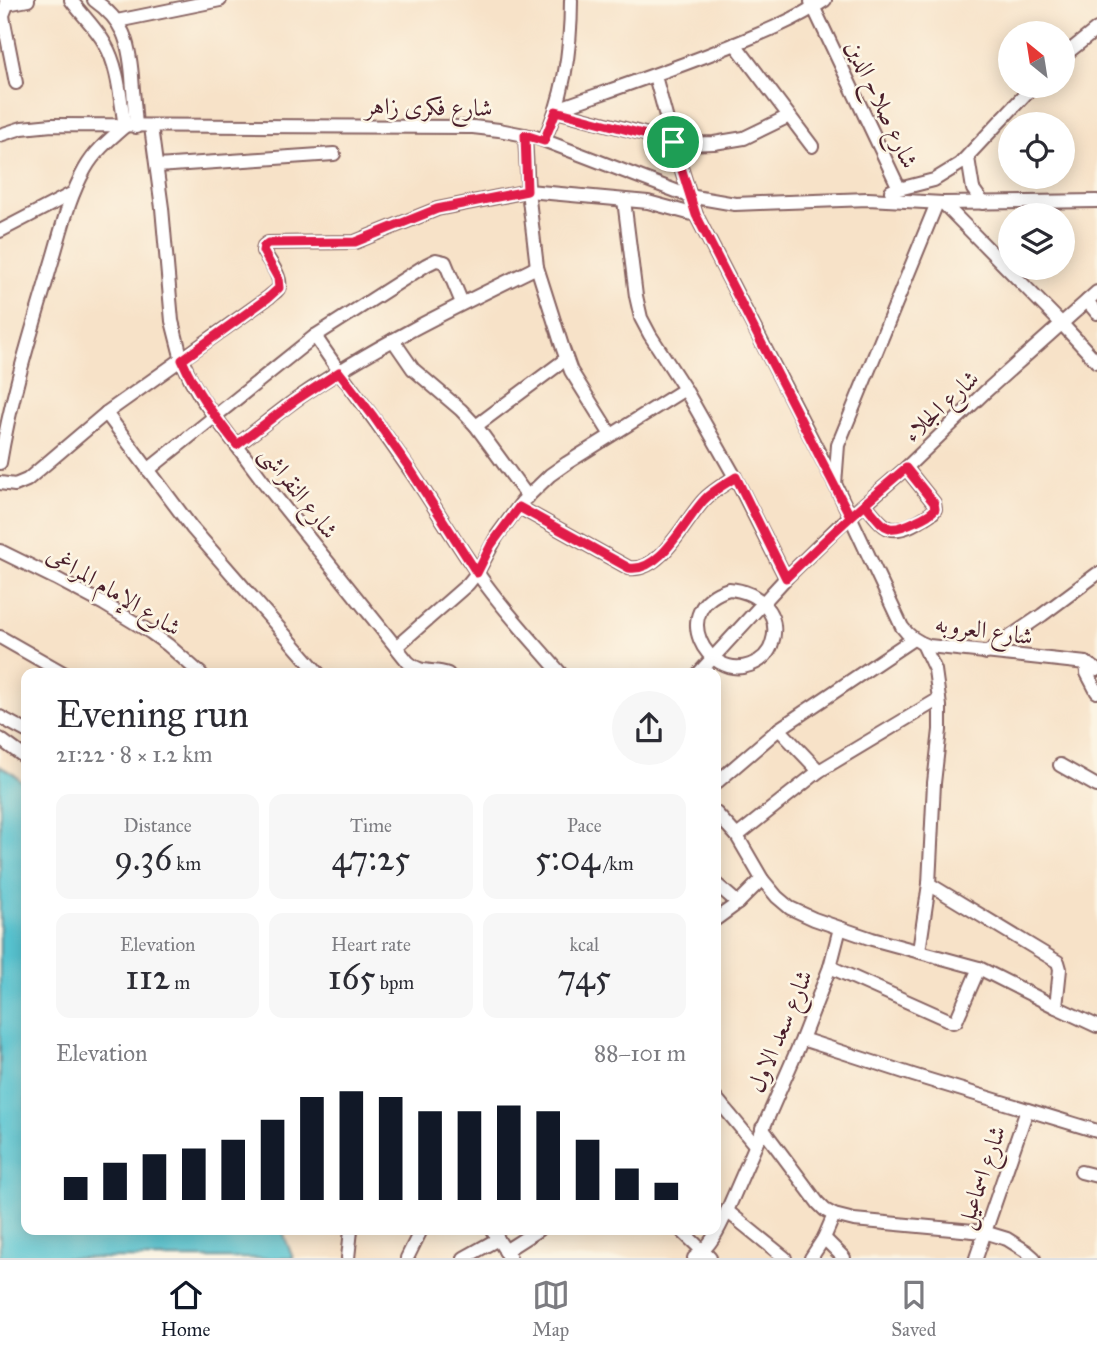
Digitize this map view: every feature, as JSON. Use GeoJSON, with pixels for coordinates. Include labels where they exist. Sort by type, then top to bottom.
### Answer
{"type":"FeatureCollection","features":[{"type":"Feature","properties":{"kind":"street"},"geometry":{"type":"LineString","coordinates":[[16,83],[4,15],[7,1],[14,3],[28,0]]}},
{"type":"Feature","properties":{"kind":"street"},"geometry":{"type":"LineString","coordinates":[[71,0],[100,36],[109,52],[131,126]]}},
{"type":"Feature","properties":{"kind":"street"},"geometry":{"type":"LineString","coordinates":[[94,0],[117,21],[130,54],[131,126]]}},
{"type":"Feature","properties":{"kind":"street"},"geometry":{"type":"LineString","coordinates":[[117,21],[220,0]]}},
{"type":"Feature","properties":{"kind":"street"},"geometry":{"type":"LineString","coordinates":[[544,141],[556,110],[569,43],[571,0]]}},
{"type":"Feature","properties":{"kind":"street"},"geometry":{"type":"LineString","coordinates":[[556,110],[655,76],[735,44],[788,22],[816,3]]}},
{"type":"Feature","properties":{"kind":"street","name":"شارع صلاح الدين"},"geometry":{"type":"LineString","coordinates":[[816,3],[899,188]]}},
{"type":"Feature","properties":{"kind":"street"},"geometry":{"type":"LineString","coordinates":[[1075,47],[1097,29]]}},
{"type":"Feature","properties":{"kind":"street"},"geometry":{"type":"LineString","coordinates":[[735,44],[812,146]]}},
{"type":"Feature","properties":{"kind":"street","name":"شارع العروبه"},"geometry":{"type":"LineString","coordinates":[[655,76],[696,215],[835,484],[907,634],[918,641],[1091,667]]}},
{"type":"Feature","properties":{"kind":"street"},"geometry":{"type":"LineString","coordinates":[[868,199],[934,180],[952,170],[968,158],[1022,98]]}},
{"type":"Feature","properties":{"kind":"street"},"geometry":{"type":"LineString","coordinates":[[556,110],[673,142],[694,145],[734,140],[756,133],[789,116]]}},
{"type":"Feature","properties":{"kind":"street","name":"شارع فكرى زاهر"},"geometry":{"type":"LineString","coordinates":[[0,135],[22,128],[42,126],[460,126],[525,135],[689,196],[720,202],[750,205],[868,199],[940,203],[1097,201]]}},
{"type":"Feature","properties":{"kind":"street"},"geometry":{"type":"LineString","coordinates":[[0,463],[27,350],[73,193],[86,166],[103,144],[131,126]]}},
{"type":"Feature","properties":{"kind":"street","name":"شارع النقراشى"},"geometry":{"type":"LineString","coordinates":[[151,127],[172,321],[182,360],[202,399],[288,514],[415,668]]}},
{"type":"Feature","properties":{"kind":"street"},"geometry":{"type":"LineString","coordinates":[[525,135],[527,191],[537,267],[571,371],[611,435]]}},
{"type":"Feature","properties":{"kind":"street"},"geometry":{"type":"LineString","coordinates":[[157,166],[334,154]]}},
{"type":"Feature","properties":{"kind":"street"},"geometry":{"type":"LineString","coordinates":[[968,158],[973,189],[983,203]]}},
{"type":"Feature","properties":{"kind":"street"},"geometry":{"type":"LineString","coordinates":[[0,484],[15,485],[27,480],[106,412],[269,297],[279,288],[278,278],[263,251],[268,243],[355,242],[437,209],[527,191],[648,202],[696,215]]}},
{"type":"Feature","properties":{"kind":"street"},"geometry":{"type":"LineString","coordinates":[[0,231],[73,193]]}},
{"type":"Feature","properties":{"kind":"street"},"geometry":{"type":"LineString","coordinates":[[624,200],[641,318],[736,477],[786,578]]}},
{"type":"Feature","properties":{"kind":"street"},"geometry":{"type":"LineString","coordinates":[[835,484],[838,445],[940,203],[1097,362]]}},
{"type":"Feature","properties":{"kind":"street"},"geometry":{"type":"LineString","coordinates":[[148,470],[315,336],[436,260],[445,262],[462,303]]}},
{"type":"Feature","properties":{"kind":"street"},"geometry":{"type":"LineString","coordinates":[[237,445],[296,400],[339,372],[462,303],[537,267]]}},
{"type":"Feature","properties":{"kind":"street"},"geometry":{"type":"LineString","coordinates":[[1092,296],[1097,313]]}},
{"type":"Feature","properties":{"kind":"street","name":"شارع الجلاء"},"geometry":{"type":"LineString","coordinates":[[703,668],[786,578],[850,516],[906,468],[1092,296]]}},
{"type":"Feature","properties":{"kind":"street"},"geometry":{"type":"LineString","coordinates":[[315,336],[408,466],[477,573],[556,668]]}},
{"type":"Feature","properties":{"kind":"street"},"geometry":{"type":"LineString","coordinates":[[393,340],[413,369],[476,426],[523,502],[629,568],[644,567],[657,559],[707,497],[736,477]]}},
{"type":"Feature","properties":{"kind":"street"},"geometry":{"type":"LineString","coordinates":[[476,426],[566,359]]}},
{"type":"Feature","properties":{"kind":"street"},"geometry":{"type":"LineString","coordinates":[[396,647],[463,589],[477,573],[491,545],[523,502],[550,475],[685,389]]}},
{"type":"Feature","properties":{"kind":"street"},"geometry":{"type":"LineString","coordinates":[[106,412],[192,528],[309,668]]}},
{"type":"Feature","properties":{"kind":"street"},"geometry":{"type":"LineString","coordinates":[[865,504],[885,526],[895,530],[933,512],[934,503],[906,468]]}},
{"type":"Feature","properties":{"kind":"street","name":"شارع الإمام المراغى"},"geometry":{"type":"LineString","coordinates":[[0,551],[68,584],[150,632],[194,668]]}},
{"type":"Feature","properties":{"kind":"street"},"geometry":{"type":"LineString","coordinates":[[986,653],[1097,574]]}},
{"type":"Feature","properties":{"kind":"street"},"geometry":{"type":"LineString","coordinates":[[729,589],[754,595],[763,603],[774,624],[771,647],[756,663],[745,667],[722,664],[713,657],[698,637],[696,624],[699,611],[706,600],[717,592],[729,589]]}},
{"type":"Feature","properties":{"kind":"street"},"geometry":{"type":"LineString","coordinates":[[0,637],[54,668]]}},
{"type":"Feature","properties":{"kind":"street"},"geometry":{"type":"LineString","coordinates":[[721,779],[779,729],[918,641],[935,670],[940,730],[934,783],[929,884],[919,951]]}},
{"type":"Feature","properties":{"kind":"street"},"geometry":{"type":"LineString","coordinates":[[1097,656],[1087,673],[1097,692]]}},
{"type":"Feature","properties":{"kind":"street"},"geometry":{"type":"LineString","coordinates":[[737,836],[819,771],[939,699]]}},
{"type":"Feature","properties":{"kind":"street"},"geometry":{"type":"LineString","coordinates":[[0,717],[21,729]]}},
{"type":"Feature","properties":{"kind":"street"},"geometry":{"type":"LineString","coordinates":[[779,729],[819,771]]}},
{"type":"Feature","properties":{"kind":"street"},"geometry":{"type":"LineString","coordinates":[[0,739],[21,754]]}},
{"type":"Feature","properties":{"kind":"street"},"geometry":{"type":"LineString","coordinates":[[1060,765],[1097,786]]}},
{"type":"Feature","properties":{"kind":"street"},"geometry":{"type":"LineString","coordinates":[[721,818],[737,836],[762,879],[790,908],[872,939],[979,968],[1097,1026]]}},
{"type":"Feature","properties":{"kind":"street"},"geometry":{"type":"LineString","coordinates":[[721,916],[738,904],[762,879]]}},
{"type":"Feature","properties":{"kind":"street"},"geometry":{"type":"LineString","coordinates":[[929,884],[1058,962],[1060,969],[1056,1007]]}},
{"type":"Feature","properties":{"kind":"street"},"geometry":{"type":"LineString","coordinates":[[721,889],[738,904]]}},
{"type":"Feature","properties":{"kind":"street","name":"شارع سعد الاول"},"geometry":{"type":"LineString","coordinates":[[721,1224],[802,1039],[830,967],[840,928]]}},
{"type":"Feature","properties":{"kind":"street"},"geometry":{"type":"LineString","coordinates":[[830,967],[953,1022],[956,1021],[979,968]]}},
{"type":"Feature","properties":{"kind":"street"},"geometry":{"type":"LineString","coordinates":[[802,1039],[913,1076],[1097,1131]]}},
{"type":"Feature","properties":{"kind":"street"},"geometry":{"type":"LineString","coordinates":[[721,1104],[755,1145]]}},
{"type":"Feature","properties":{"kind":"street","name":"شارع اسماعيل"},"geometry":{"type":"LineString","coordinates":[[976,1258],[1027,1110]]}},
{"type":"Feature","properties":{"kind":"street"},"geometry":{"type":"LineString","coordinates":[[762,1128],[818,1203],[834,1215],[854,1220],[984,1232],[1007,1239],[1022,1254],[1034,1258]]}},
{"type":"Feature","properties":{"kind":"street"},"geometry":{"type":"LineString","coordinates":[[1081,1172],[1097,1176]]}},
{"type":"Feature","properties":{"kind":"street"},"geometry":{"type":"LineString","coordinates":[[727,1211],[785,1258]]}},
{"type":"Feature","properties":{"kind":"street"},"geometry":{"type":"LineString","coordinates":[[811,1258],[834,1215]]}},
{"type":"Feature","properties":{"kind":"street"},"geometry":{"type":"LineString","coordinates":[[348,1258],[350,1235]]}},
{"type":"Feature","properties":{"kind":"street"},"geometry":{"type":"LineString","coordinates":[[407,1258],[418,1235]]}},
{"type":"Feature","properties":{"kind":"street"},"geometry":{"type":"LineString","coordinates":[[464,1258],[495,1235],[508,1254],[532,1235]]}},
{"type":"Feature","properties":{"kind":"street"},"geometry":{"type":"LineString","coordinates":[[685,1235],[702,1256]]}},
{"type":"Feature","properties":{"kind":"street","name":"شارع سعد الاول"},"geometry":{"type":"LineString","coordinates":[[702,1256],[716,1235]]}},
{"type":"Feature","properties":{"kind":"street"},"geometry":{"type":"LineString","coordinates":[[824,1238],[844,1258]]}},
{"type":"Feature","properties":{"kind":"water"},"geometry":{"type":"Polygon","coordinates":[[[0,766],[21,782],[21,1235],[284,1235],[293,1258],[0,1258],[0,766]]]}},
{"type":"Feature","properties":{"kind":"route"},"geometry":{"type":"LineString","coordinates":[[556,111],[673,142],[696,215],[850,516],[906,468],[934,503],[933,512],[895,530],[881,523],[865,504],[786,578],[736,477],[707,497],[657,559],[644,567],[629,568],[519,507],[491,545],[477,573],[408,466],[339,372],[296,400],[237,445],[191,380],[182,360],[279,288],[278,278],[263,251],[268,243],[355,242],[437,209],[527,191],[525,135],[544,141],[556,111]]}}]}
